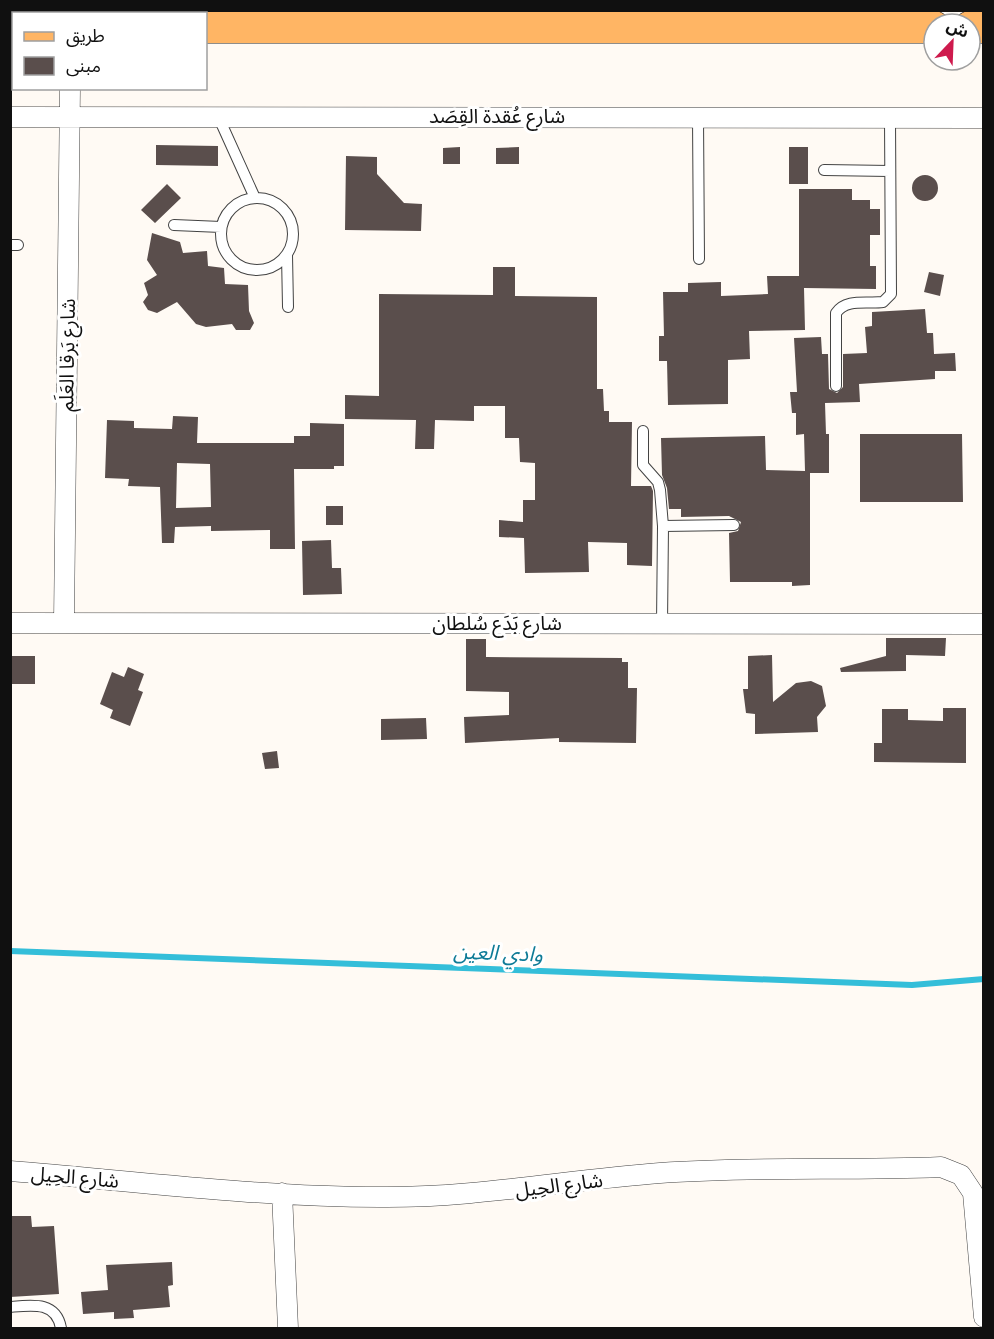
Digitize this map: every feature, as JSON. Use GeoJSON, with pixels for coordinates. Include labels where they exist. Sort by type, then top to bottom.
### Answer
{"type":"FeatureCollection","features":[{"type":"Feature","properties":{"kind":"main road"},"geometry":{"type":"LineString","coordinates":[[600,27],[643,14],[674,10]]}},
{"type":"Feature","properties":{"kind":"main road"},"geometry":{"type":"LineString","coordinates":[[207,27],[922,27]]}},
{"type":"Feature","properties":{"kind":"street","name":"شارع بَرقا العَلَم"},"geometry":{"type":"LineString","coordinates":[[64,622],[70,90]]}},
{"type":"Feature","properties":{"kind":"street","name":"شارع عُقدة القِصَد"},"geometry":{"type":"LineString","coordinates":[[10,117],[984,118]]}},
{"type":"Feature","properties":{"kind":"street","name":"شارع بَدَع سُلطان"},"geometry":{"type":"LineString","coordinates":[[10,623],[984,624]]}},
{"type":"Feature","properties":{"kind":"street","name":"شارع الحِيل"},"geometry":{"type":"LineString","coordinates":[[10,1171],[282,1193],[417,1197],[729,1168],[941,1167],[961,1175],[973,1194],[984,1317]]}},
{"type":"Feature","properties":{"kind":"street"},"geometry":{"type":"LineString","coordinates":[[282,1193],[288,1329]]}},
{"type":"Feature","properties":{"kind":"lane"},"geometry":{"type":"LineString","coordinates":[[218,116],[255,198]]}},
{"type":"Feature","properties":{"kind":"lane"},"geometry":{"type":"LineString","coordinates":[[698,117],[699,259]]}},
{"type":"Feature","properties":{"kind":"lane"},"geometry":{"type":"LineString","coordinates":[[836,386],[836,313],[839,308],[850,303],[883,302],[891,294],[890,119]]}},
{"type":"Feature","properties":{"kind":"lane"},"geometry":{"type":"LineString","coordinates":[[824,170],[890,171]]}},
{"type":"Feature","properties":{"kind":"lane"},"geometry":{"type":"LineString","coordinates":[[287,255],[274,266],[259,270],[243,267],[229,258],[222,244],[221,227],[227,212],[240,202],[255,198],[271,201],[284,210],[292,224],[293,241],[287,255],[288,307]]}},
{"type":"Feature","properties":{"kind":"lane"},"geometry":{"type":"LineString","coordinates":[[174,225],[221,227]]}},
{"type":"Feature","properties":{"kind":"lane"},"geometry":{"type":"LineString","coordinates":[[643,431],[643,465],[658,482],[663,526],[662,624]]}},
{"type":"Feature","properties":{"kind":"lane"},"geometry":{"type":"LineString","coordinates":[[663,526],[734,525]]}},
{"type":"Feature","properties":{"kind":"lane"},"geometry":{"type":"LineString","coordinates":[[10,1306],[35,1304],[49,1308],[59,1319],[61,1329]]}},
{"type":"Feature","properties":{"kind":"building"},"geometry":{"type":"Polygon","coordinates":[[[156,145],[218,146],[218,166],[156,165],[156,145]]]}},
{"type":"Feature","properties":{"kind":"building"},"geometry":{"type":"Polygon","coordinates":[[[460,147],[460,164],[443,164],[443,148],[460,147]]]}},
{"type":"Feature","properties":{"kind":"building"},"geometry":{"type":"Polygon","coordinates":[[[519,147],[519,164],[496,164],[496,148],[519,147]]]}},
{"type":"Feature","properties":{"kind":"building"},"geometry":{"type":"Polygon","coordinates":[[[789,147],[808,147],[808,184],[789,184],[789,147]]]}},
{"type":"Feature","properties":{"kind":"building"},"geometry":{"type":"Polygon","coordinates":[[[346,156],[377,157],[377,174],[404,203],[422,204],[421,231],[345,230],[346,156]]]}},
{"type":"Feature","properties":{"kind":"building"},"geometry":{"type":"Polygon","coordinates":[[[925,175],[934,179],[938,188],[934,197],[925,201],[916,197],[912,188],[916,179],[925,175]]]}},
{"type":"Feature","properties":{"kind":"building"},"geometry":{"type":"Polygon","coordinates":[[[167,184],[181,198],[155,223],[141,210],[167,184]]]}},
{"type":"Feature","properties":{"kind":"building"},"geometry":{"type":"Polygon","coordinates":[[[799,189],[852,189],[852,200],[870,200],[870,209],[880,209],[880,235],[870,235],[870,266],[876,266],[876,289],[804,288],[805,330],[749,331],[750,359],[728,360],[728,404],[668,405],[667,361],[659,361],[659,336],[664,336],[663,292],[688,292],[688,283],[721,282],[721,296],[768,294],[767,276],[799,276],[799,189]]]}},
{"type":"Feature","properties":{"kind":"building"},"geometry":{"type":"Polygon","coordinates":[[[152,233],[180,242],[183,253],[207,251],[208,266],[224,268],[225,284],[248,285],[249,311],[254,323],[250,330],[236,330],[232,324],[206,327],[196,324],[177,302],[157,313],[148,310],[143,302],[148,295],[144,283],[157,275],[147,260],[152,233]]]}},
{"type":"Feature","properties":{"kind":"building"},"geometry":{"type":"Polygon","coordinates":[[[493,267],[515,267],[515,296],[597,297],[597,389],[603,389],[604,411],[609,411],[609,422],[632,422],[631,486],[651,486],[653,491],[652,566],[627,565],[627,543],[588,542],[589,572],[525,573],[524,538],[499,537],[499,520],[523,522],[523,500],[535,500],[535,463],[520,462],[519,438],[505,438],[505,406],[474,406],[474,421],[435,420],[434,449],[415,449],[416,420],[345,419],[345,395],[379,396],[379,294],[493,295],[493,267]]]}},
{"type":"Feature","properties":{"kind":"building"},"geometry":{"type":"Polygon","coordinates":[[[929,272],[944,275],[940,296],[924,292],[929,272]]]}},
{"type":"Feature","properties":{"kind":"building"},"geometry":{"type":"Polygon","coordinates":[[[925,309],[927,333],[933,333],[934,354],[955,353],[956,371],[935,371],[935,379],[859,384],[860,402],[825,403],[826,434],[829,434],[829,473],[810,473],[810,585],[792,586],[792,582],[730,582],[729,533],[738,531],[741,522],[729,516],[681,517],[681,509],[669,509],[667,488],[662,475],[661,438],[765,436],[766,470],[805,471],[804,434],[796,435],[796,413],[792,413],[790,392],[797,392],[794,338],[821,337],[822,354],[828,354],[829,389],[837,393],[843,387],[843,354],[867,353],[865,327],[872,326],[872,312],[925,309]]]}},
{"type":"Feature","properties":{"kind":"building"},"geometry":{"type":"Polygon","coordinates":[[[173,416],[198,417],[197,443],[294,443],[294,436],[310,436],[310,423],[344,424],[344,466],[334,466],[334,469],[294,469],[295,549],[270,549],[270,530],[211,531],[211,526],[175,527],[174,543],[162,543],[160,487],[128,486],[129,479],[105,478],[107,420],[134,421],[134,428],[172,429],[173,416]],[[177,463],[176,508],[211,507],[210,464],[177,463]]]}},
{"type":"Feature","properties":{"kind":"building"},"geometry":{"type":"Polygon","coordinates":[[[860,434],[962,434],[963,502],[860,502],[860,434]]]}},
{"type":"Feature","properties":{"kind":"building"},"geometry":{"type":"Polygon","coordinates":[[[326,506],[343,506],[343,525],[326,525],[326,506]]]}},
{"type":"Feature","properties":{"kind":"building"},"geometry":{"type":"Polygon","coordinates":[[[331,540],[332,568],[341,568],[342,594],[303,595],[302,541],[331,540]]]}},
{"type":"Feature","properties":{"kind":"building"},"geometry":{"type":"Polygon","coordinates":[[[886,638],[946,638],[945,656],[906,655],[906,671],[841,672],[840,668],[886,656],[886,638]]]}},
{"type":"Feature","properties":{"kind":"building"},"geometry":{"type":"Polygon","coordinates":[[[466,639],[486,639],[486,657],[622,658],[622,662],[628,662],[628,688],[637,688],[636,743],[559,742],[559,738],[465,743],[464,717],[509,715],[509,692],[466,691],[466,639]]]}},
{"type":"Feature","properties":{"kind":"building"},"geometry":{"type":"Polygon","coordinates":[[[772,655],[773,702],[796,683],[811,681],[822,686],[826,706],[817,717],[818,732],[755,734],[755,714],[746,713],[743,689],[748,689],[748,656],[772,655]]]}},
{"type":"Feature","properties":{"kind":"building"},"geometry":{"type":"Polygon","coordinates":[[[11,656],[35,656],[35,684],[11,684],[11,656]]]}},
{"type":"Feature","properties":{"kind":"building"},"geometry":{"type":"Polygon","coordinates":[[[128,667],[144,674],[138,690],[143,692],[130,726],[110,718],[113,710],[100,704],[112,672],[124,677],[128,667]]]}},
{"type":"Feature","properties":{"kind":"building"},"geometry":{"type":"Polygon","coordinates":[[[943,708],[966,708],[966,763],[874,762],[874,743],[882,743],[882,709],[908,709],[908,720],[943,721],[943,708]]]}},
{"type":"Feature","properties":{"kind":"building"},"geometry":{"type":"Polygon","coordinates":[[[426,718],[427,739],[381,740],[381,719],[426,718]]]}},
{"type":"Feature","properties":{"kind":"building"},"geometry":{"type":"Polygon","coordinates":[[[277,751],[279,768],[265,769],[262,753],[277,751]]]}},
{"type":"Feature","properties":{"kind":"building"},"geometry":{"type":"Polygon","coordinates":[[[10,1216],[31,1216],[32,1227],[54,1226],[59,1294],[10,1297],[10,1216]]]}},
{"type":"Feature","properties":{"kind":"building"},"geometry":{"type":"Polygon","coordinates":[[[172,1262],[173,1285],[168,1286],[170,1307],[133,1310],[134,1318],[114,1319],[114,1312],[83,1314],[81,1292],[108,1290],[106,1265],[172,1262]]]}},
{"type":"Feature","properties":{"kind":"waterway","name":"وادي العين"},"geometry":{"type":"LineString","coordinates":[[10,951],[912,985],[984,979]]}}]}
